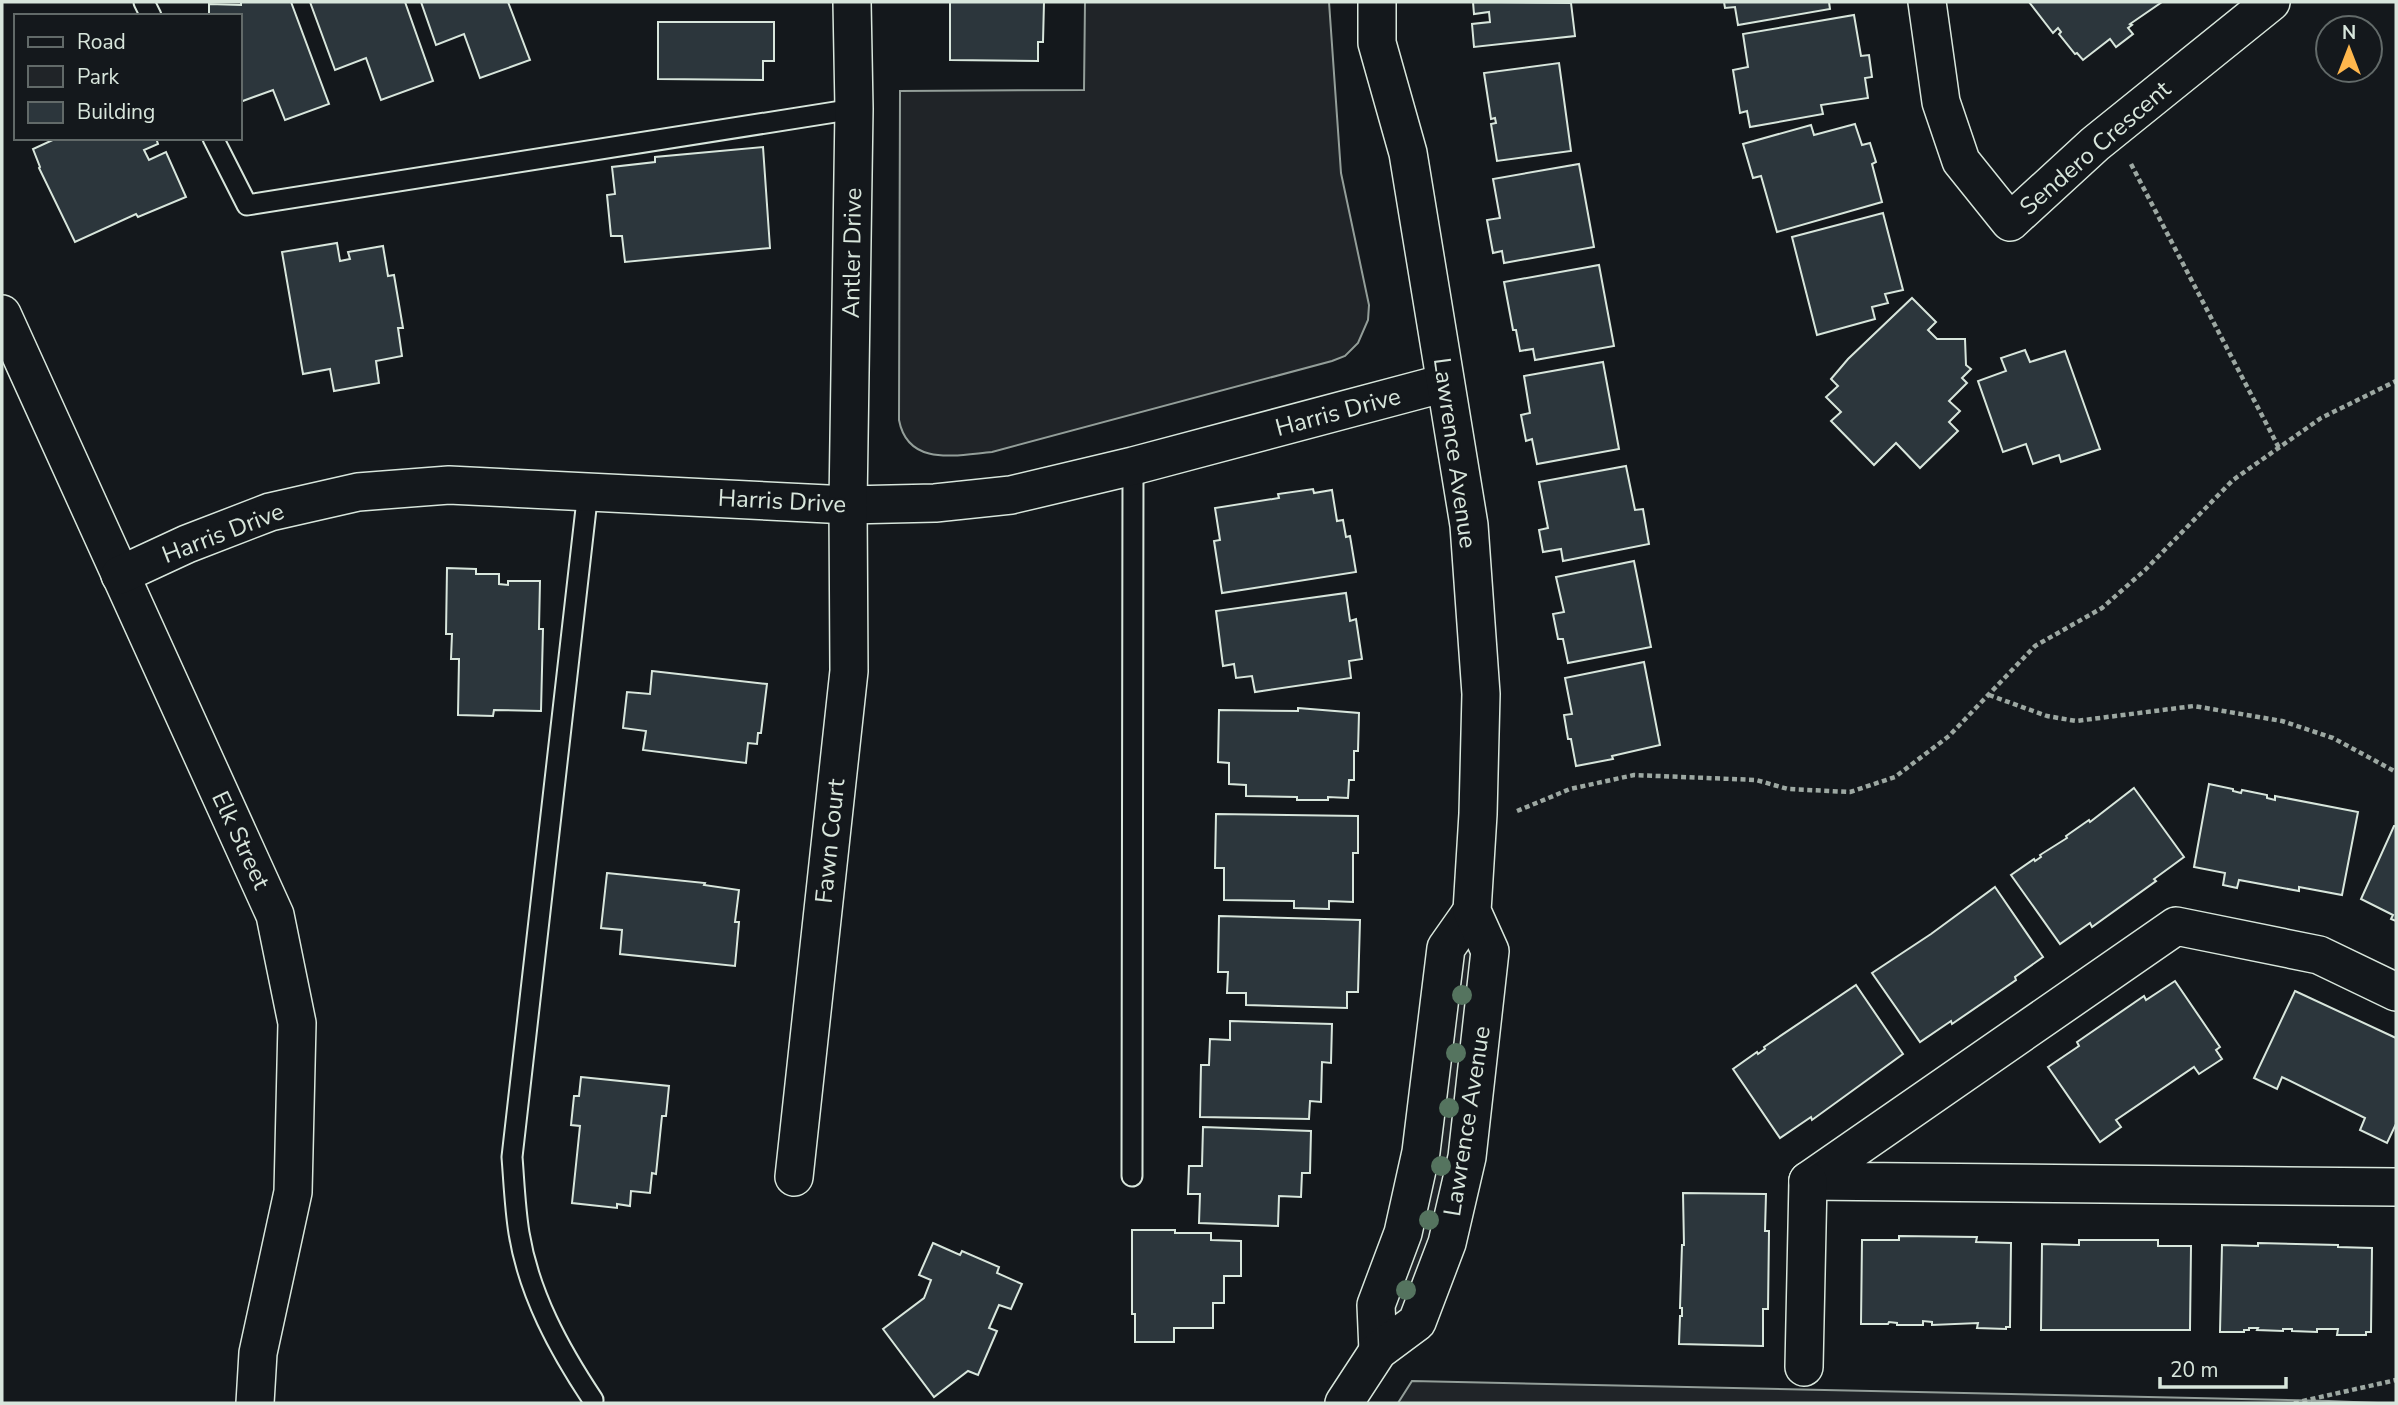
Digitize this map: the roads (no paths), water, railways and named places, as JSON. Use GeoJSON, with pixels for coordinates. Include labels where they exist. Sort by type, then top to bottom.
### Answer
{"type":"FeatureCollection","features":[{"type":"Feature","properties":{"kind":"street","name":"Antler Drive"},"geometry":{"type":"LineString","coordinates":[[848,505],[854,109],[852,2]]}},
{"type":"Feature","properties":{"kind":"street","name":"Lawrence Avenue"},"geometry":{"type":"LineString","coordinates":[[1344,1403],[1378,1351],[1417,1322],[1447,1242],[1467,1157],[1490,951],[1472,911],[1481,694],[1469,525],[1408,153],[1377,43],[1377,2]]}},
{"type":"Feature","properties":{"kind":"street","name":"Sendero Crescent"},"geometry":{"type":"LineString","coordinates":[[1927,2],[1941,102],[1961,161],[2010,222],[2113,130],[2271,2]]}},
{"type":"Feature","properties":{"kind":"street","name":"Elk Street"},"geometry":{"type":"LineString","coordinates":[[2,314],[275,915],[297,1023],[293,1192],[258,1353],[255,1403]]}},
{"type":"Feature","properties":{"kind":"street","name":"Harris Drive"},"geometry":{"type":"LineString","coordinates":[[120,575],[187,544],[270,512],[358,492],[449,485],[848,505],[935,503],[1011,495],[1133,466],[1446,383]]}},
{"type":"Feature","properties":{"kind":"street","name":"Fawn Court"},"geometry":{"type":"LineString","coordinates":[[794,1177],[849,671],[848,505]]}},
{"type":"Feature","properties":{"kind":"street"},"geometry":{"type":"LineString","coordinates":[[1808,1181],[2176,926],[2319,955],[2396,992]]}},
{"type":"Feature","properties":{"kind":"street"},"geometry":{"type":"LineString","coordinates":[[1808,1181],[2396,1187]]}},
{"type":"Feature","properties":{"kind":"street"},"geometry":{"type":"LineString","coordinates":[[1804,1367],[1808,1181]]}},
{"type":"Feature","properties":{"kind":"lane"},"geometry":{"type":"LineString","coordinates":[[214,140],[247,205],[854,109]]}},
{"type":"Feature","properties":{"kind":"lane"},"geometry":{"type":"LineString","coordinates":[[1132,1176],[1133,466]]}},
{"type":"Feature","properties":{"kind":"lane"},"geometry":{"type":"LineString","coordinates":[[588,492],[512,1157],[519,1233],[532,1287],[567,1362],[593,1400]]}}]}
